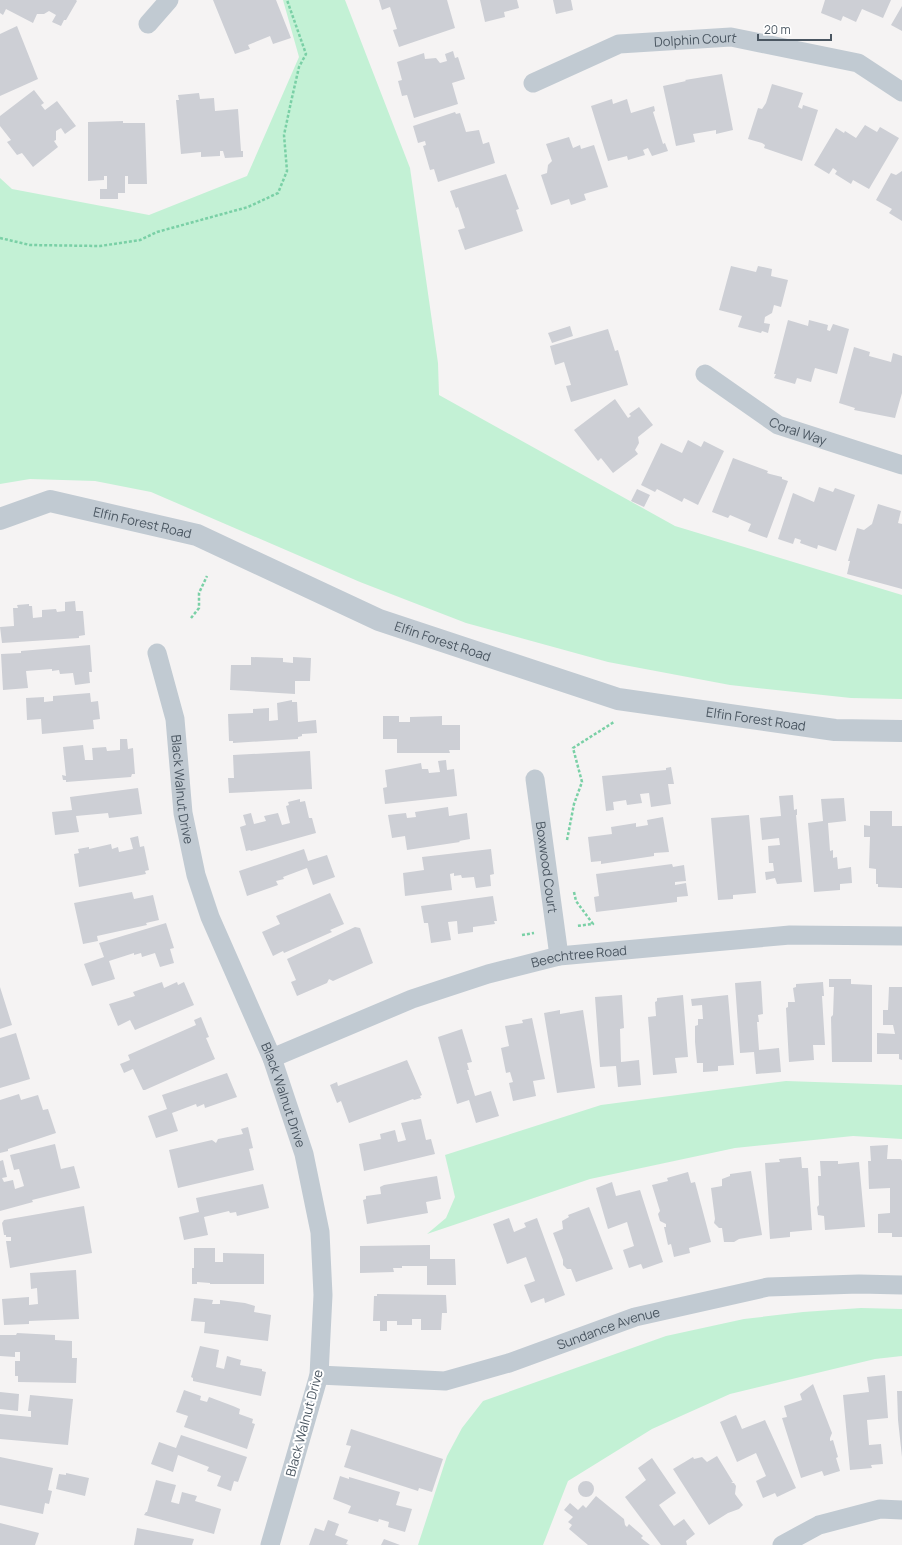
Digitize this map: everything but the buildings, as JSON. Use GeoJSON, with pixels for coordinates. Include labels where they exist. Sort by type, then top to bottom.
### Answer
{"type":"FeatureCollection","features":[{"type":"Feature","properties":{"kind":"street"},"geometry":{"type":"LineString","coordinates":[[148,24],[169,0]]}},
{"type":"Feature","properties":{"kind":"street","name":"Dolphin Court"},"geometry":{"type":"LineString","coordinates":[[533,82],[619,44],[731,38],[858,63],[902,92]]}},
{"type":"Feature","properties":{"kind":"street","name":"Coral Way"},"geometry":{"type":"LineString","coordinates":[[705,374],[778,425],[902,465]]}},
{"type":"Feature","properties":{"kind":"street","name":"Elfin Forest Road"},"geometry":{"type":"LineString","coordinates":[[0,519],[50,502],[198,535],[379,620],[618,699],[835,730],[902,730]]}},
{"type":"Feature","properties":{"kind":"street","name":"Black Walnut Drive"},"geometry":{"type":"LineString","coordinates":[[157,653],[175,718],[183,813],[196,874],[210,917],[272,1058],[304,1154],[320,1232],[323,1295],[319,1375],[270,1545]]}},
{"type":"Feature","properties":{"kind":"street","name":"Boxwood Court"},"geometry":{"type":"LineString","coordinates":[[535,779],[558,956]]}},
{"type":"Feature","properties":{"kind":"street","name":"Beechtree Road"},"geometry":{"type":"LineString","coordinates":[[272,1058],[412,998],[488,974],[558,956],[790,935],[902,936]]}},
{"type":"Feature","properties":{"kind":"street","name":"Sundance Avenue"},"geometry":{"type":"LineString","coordinates":[[319,1375],[445,1381],[509,1363],[635,1317],[768,1287],[860,1284],[902,1285]]}},
{"type":"Feature","properties":{"kind":"street"},"geometry":{"type":"LineString","coordinates":[[782,1545],[819,1525],[880,1509],[902,1510]]}},
{"type":"Feature","properties":{"kind":"path"},"geometry":{"type":"LineString","coordinates":[[0,238],[30,245],[100,246],[140,240],[157,232],[248,208],[278,193],[287,171],[284,134],[299,67],[306,54],[287,0]]}},
{"type":"Feature","properties":{"kind":"path"},"geometry":{"type":"LineString","coordinates":[[191,618],[200,608],[199,593],[207,576]]}},
{"type":"Feature","properties":{"kind":"path"},"geometry":{"type":"LineString","coordinates":[[566,843],[574,804],[582,782],[573,748],[616,721]]}},
{"type":"Feature","properties":{"kind":"path"},"geometry":{"type":"LineString","coordinates":[[522,935],[593,924],[576,901],[574,886]]}},
{"type":"Feature","properties":{"kind":"green space"},"geometry":{"type":"Polygon","coordinates":[[[283,0],[345,0],[410,168],[438,363],[439,395],[675,526],[902,595],[902,699],[851,698],[730,685],[608,662],[466,623],[360,582],[151,492],[95,481],[30,479],[0,484],[0,178],[12,189],[149,215],[247,176],[299,57],[283,0]]]}},
{"type":"Feature","properties":{"kind":"green space"},"geometry":{"type":"Polygon","coordinates":[[[786,1081],[902,1085],[902,1139],[853,1136],[735,1148],[590,1179],[427,1234],[446,1218],[455,1197],[445,1155],[601,1105],[786,1081]]]}},
{"type":"Feature","properties":{"kind":"green space"},"geometry":{"type":"Polygon","coordinates":[[[861,1308],[902,1309],[902,1356],[875,1359],[730,1394],[652,1429],[568,1481],[543,1545],[418,1545],[447,1456],[462,1428],[483,1401],[666,1336],[744,1319],[803,1312],[861,1308]]]}}]}
